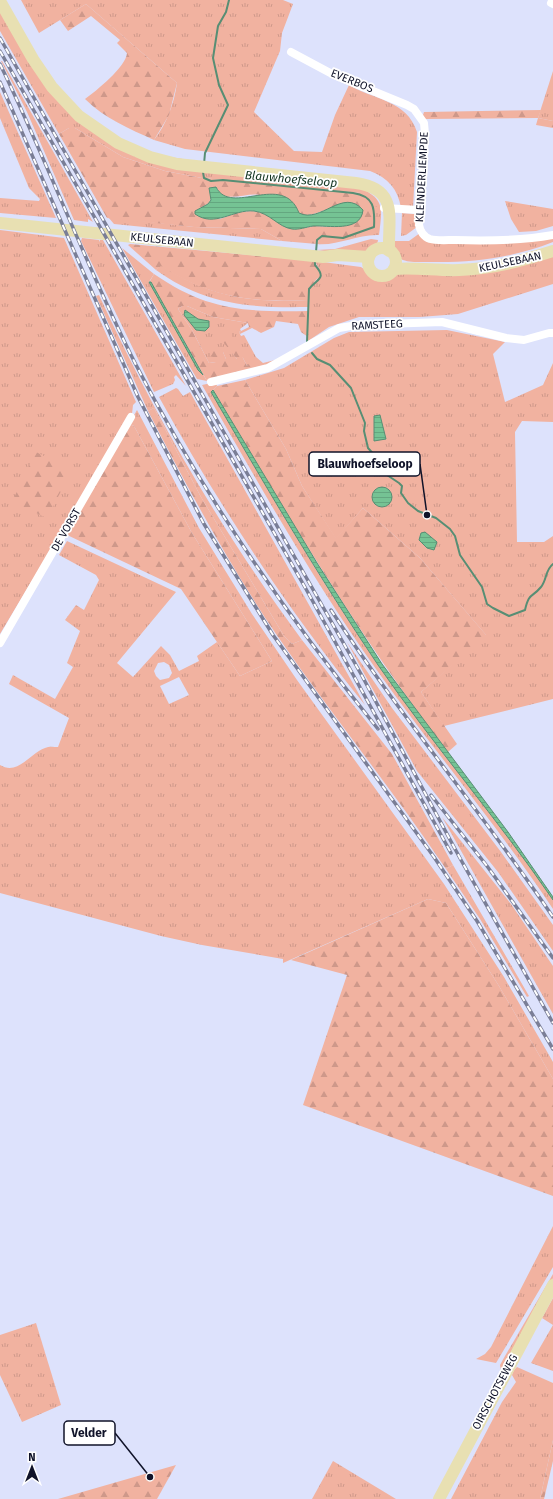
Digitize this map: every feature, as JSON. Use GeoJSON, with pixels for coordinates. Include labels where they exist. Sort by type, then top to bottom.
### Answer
{"type":"FeatureCollection","features":[{"type":"Feature","properties":{"kind":"street"},"geometry":{"type":"LineString","coordinates":[[0,1],[43,75],[68,106],[104,135],[133,150],[163,161],[204,167],[342,181],[370,186],[379,196],[386,208],[390,257],[389,274],[380,276],[372,272],[369,261],[375,250],[390,257]]}},
{"type":"Feature","properties":{"kind":"street","name":"EVERBOS"},"geometry":{"type":"LineString","coordinates":[[291,52],[334,75],[384,94],[414,109]]}},
{"type":"Feature","properties":{"kind":"street","name":"KLEINDERLIEMPDE"},"geometry":{"type":"LineString","coordinates":[[414,109],[424,123],[425,134],[420,230],[430,239],[500,240],[553,235]]}},
{"type":"Feature","properties":{"kind":"street"},"geometry":{"type":"LineString","coordinates":[[386,208],[420,210]]}},
{"type":"Feature","properties":{"kind":"street","name":"KEULSEBAAN"},"geometry":{"type":"LineString","coordinates":[[0,223],[318,256],[337,262],[369,261]]}},
{"type":"Feature","properties":{"kind":"street","name":"KEULSEBAAN"},"geometry":{"type":"LineString","coordinates":[[390,257],[444,264],[485,262],[518,256],[553,244]]}},
{"type":"Feature","properties":{"kind":"street","name":"KEULSEBAAN"},"geometry":{"type":"LineString","coordinates":[[390,257],[458,270],[487,268],[520,262],[553,252]]}},
{"type":"Feature","properties":{"kind":"street","name":"RAMSTEEG"},"geometry":{"type":"LineString","coordinates":[[211,382],[268,368],[339,328],[357,325],[442,322],[506,338],[524,340],[549,333],[553,334]]}},
{"type":"Feature","properties":{"kind":"street","name":"DE VORST"},"geometry":{"type":"LineString","coordinates":[[0,642],[131,417]]}},
{"type":"Feature","properties":{"kind":"street","name":"OIRSCHOTSEWEG"},"geometry":{"type":"LineString","coordinates":[[439,1499],[553,1285]]}},
{"type":"Feature","properties":{"kind":"green space"},"geometry":{"type":"Polygon","coordinates":[[[21,0],[283,0],[293,4],[282,33],[280,51],[254,112],[294,151],[322,152],[335,115],[349,85],[398,107],[406,113],[417,132],[413,208],[401,208],[400,201],[391,185],[382,177],[370,171],[185,149],[154,140],[163,127],[169,113],[177,83],[86,4],[39,33],[21,0]]]}},
{"type":"Feature","properties":{"kind":"green space"},"geometry":{"type":"Polygon","coordinates":[[[86,4],[177,83],[169,115],[154,140],[100,112],[85,99],[103,85],[116,72],[122,65],[127,53],[117,43],[120,40],[91,16],[68,31],[60,20],[86,4]]]}},
{"type":"Feature","properties":{"kind":"green space"},"geometry":{"type":"Polygon","coordinates":[[[0,8],[33,66],[123,150],[355,185],[372,194],[379,204],[381,216],[379,235],[363,236],[332,243],[317,244],[320,238],[336,238],[361,193],[202,178],[165,171],[123,157],[75,128],[69,128],[59,134],[0,31],[0,8]]]}},
{"type":"Feature","properties":{"kind":"green space"},"geometry":{"type":"Polygon","coordinates":[[[1,61],[93,222],[88,219],[88,222],[74,220],[27,112],[1,61]]]}},
{"type":"Feature","properties":{"kind":"green space"},"geometry":{"type":"Polygon","coordinates":[[[553,71],[553,121],[538,118],[553,71]]]}},
{"type":"Feature","properties":{"kind":"green space"},"geometry":{"type":"Polygon","coordinates":[[[0,92],[56,218],[0,213],[0,198],[39,201],[40,199],[29,188],[0,118],[0,92]]]}},
{"type":"Feature","properties":{"kind":"green space"},"geometry":{"type":"Polygon","coordinates":[[[541,110],[538,118],[424,119],[423,115],[424,112],[541,110]]]}},
{"type":"Feature","properties":{"kind":"green space"},"geometry":{"type":"Polygon","coordinates":[[[538,118],[553,121],[553,128],[536,125],[538,118]]]}},
{"type":"Feature","properties":{"kind":"green space"},"geometry":{"type":"Polygon","coordinates":[[[69,128],[75,128],[123,157],[165,171],[202,178],[361,193],[377,207],[374,225],[365,231],[340,238],[320,238],[317,244],[282,241],[261,229],[194,227],[107,218],[59,134],[69,128]],[[216,187],[209,188],[211,198],[209,203],[197,210],[220,219],[239,212],[252,211],[265,213],[303,228],[314,226],[334,227],[363,211],[357,206],[344,205],[315,214],[303,215],[290,211],[259,195],[232,197],[222,196],[216,187]]]}},
{"type":"Feature","properties":{"kind":"green space"},"geometry":{"type":"Polygon","coordinates":[[[505,201],[553,209],[553,226],[536,231],[519,232],[511,219],[505,201]]]}},
{"type":"Feature","properties":{"kind":"green space"},"geometry":{"type":"Polygon","coordinates":[[[402,213],[415,214],[417,216],[417,227],[406,235],[401,236],[402,213]]]}},
{"type":"Feature","properties":{"kind":"green space"},"geometry":{"type":"Polygon","coordinates":[[[108,217],[194,227],[261,229],[282,241],[114,224],[108,217]]]}},
{"type":"Feature","properties":{"kind":"green space"},"geometry":{"type":"Polygon","coordinates":[[[0,230],[64,238],[136,402],[133,405],[132,414],[0,634],[0,230]]]}},
{"type":"Feature","properties":{"kind":"green space"},"geometry":{"type":"Polygon","coordinates":[[[420,233],[425,238],[553,237],[553,242],[507,256],[460,262],[414,262],[401,259],[394,251],[390,241],[409,241],[420,233]]]}},
{"type":"Feature","properties":{"kind":"green space"},"geometry":{"type":"Polygon","coordinates":[[[82,238],[99,240],[100,242],[100,240],[103,240],[186,386],[176,375],[174,377],[175,380],[173,384],[154,392],[81,241],[82,238]]]}},
{"type":"Feature","properties":{"kind":"green space"},"geometry":{"type":"Polygon","coordinates":[[[371,239],[378,240],[375,247],[369,251],[361,253],[352,254],[316,250],[335,249],[371,239]]]}},
{"type":"Feature","properties":{"kind":"green space"},"geometry":{"type":"Polygon","coordinates":[[[128,245],[315,261],[320,275],[308,290],[308,300],[288,301],[249,299],[231,296],[196,285],[161,266],[156,270],[128,245]]]}},
{"type":"Feature","properties":{"kind":"green space"},"geometry":{"type":"Polygon","coordinates":[[[122,248],[154,274],[149,282],[207,381],[197,379],[122,248]]]}},
{"type":"Feature","properties":{"kind":"green space"},"geometry":{"type":"Polygon","coordinates":[[[553,254],[553,284],[458,314],[420,317],[359,317],[329,327],[308,341],[308,307],[267,307],[229,302],[192,291],[174,282],[156,270],[161,265],[196,284],[231,296],[249,299],[288,301],[308,300],[309,289],[317,281],[319,269],[315,261],[361,267],[380,281],[389,278],[396,273],[553,254]]]}},
{"type":"Feature","properties":{"kind":"green space"},"geometry":{"type":"Polygon","coordinates":[[[154,274],[192,296],[228,307],[265,311],[308,311],[308,337],[301,332],[298,324],[276,321],[274,327],[261,333],[252,328],[240,334],[239,332],[249,327],[248,323],[213,317],[187,306],[182,306],[178,309],[192,330],[209,363],[216,362],[209,352],[216,348],[223,352],[226,359],[237,359],[219,337],[228,328],[247,366],[252,360],[259,365],[258,369],[207,381],[150,281],[154,274]]]}},
{"type":"Feature","properties":{"kind":"green space"},"geometry":{"type":"Polygon","coordinates":[[[99,295],[143,385],[217,516],[244,558],[302,640],[292,644],[284,636],[201,497],[154,408],[148,411],[96,296],[99,295]]]}},
{"type":"Feature","properties":{"kind":"green space"},"geometry":{"type":"Polygon","coordinates":[[[182,306],[187,306],[213,317],[248,323],[240,329],[241,331],[239,332],[241,336],[244,335],[256,357],[263,363],[275,360],[258,369],[250,364],[247,366],[243,358],[229,348],[237,359],[226,359],[223,352],[216,362],[209,363],[192,330],[178,309],[182,306]]]}},
{"type":"Feature","properties":{"kind":"green space"},"geometry":{"type":"Polygon","coordinates":[[[447,330],[505,342],[493,354],[505,402],[543,385],[553,363],[553,422],[522,421],[515,432],[517,542],[544,542],[553,536],[553,699],[444,726],[421,692],[486,635],[420,558],[363,508],[336,539],[302,486],[286,449],[245,380],[284,368],[334,338],[349,332],[447,330]]]}},
{"type":"Feature","properties":{"kind":"green space"},"geometry":{"type":"Polygon","coordinates":[[[245,380],[286,449],[302,486],[336,538],[363,508],[420,558],[487,636],[421,692],[457,744],[448,752],[415,709],[354,620],[296,529],[213,390],[217,386],[245,380]]]}},
{"type":"Feature","properties":{"kind":"green space"},"geometry":{"type":"Polygon","coordinates":[[[216,382],[217,386],[211,392],[271,495],[334,598],[397,692],[536,875],[553,900],[553,909],[510,848],[376,669],[352,635],[307,565],[202,385],[216,382]]]}},
{"type":"Feature","properties":{"kind":"green space"},"geometry":{"type":"Polygon","coordinates":[[[176,388],[183,396],[190,392],[365,705],[309,633],[282,595],[231,518],[182,438],[159,397],[176,388]]]}},
{"type":"Feature","properties":{"kind":"green space"},"geometry":{"type":"Polygon","coordinates":[[[154,408],[201,497],[284,636],[292,644],[302,640],[392,754],[453,865],[446,869],[297,664],[258,607],[193,496],[148,411],[154,408]]]}},
{"type":"Feature","properties":{"kind":"green space"},"geometry":{"type":"Polygon","coordinates":[[[137,410],[199,528],[252,614],[297,680],[444,884],[504,977],[553,1062],[553,1079],[499,986],[446,903],[428,899],[283,963],[283,959],[202,945],[161,936],[0,893],[0,765],[6,768],[13,768],[45,748],[58,747],[69,718],[9,684],[13,675],[55,699],[73,667],[67,663],[80,631],[65,620],[76,605],[84,610],[99,580],[96,575],[59,555],[67,541],[176,592],[117,663],[133,677],[161,646],[170,655],[179,671],[199,661],[197,656],[217,642],[240,676],[272,661],[192,533],[134,426],[129,424],[137,410]],[[164,662],[158,663],[154,671],[160,680],[169,678],[172,673],[169,665],[164,662]],[[179,677],[160,686],[169,704],[189,695],[179,677]]]}},
{"type":"Feature","properties":{"kind":"green space"},"geometry":{"type":"Polygon","coordinates":[[[129,424],[134,426],[192,533],[272,661],[240,676],[181,589],[65,534],[129,424]]]}},
{"type":"Feature","properties":{"kind":"green space"},"geometry":{"type":"Polygon","coordinates":[[[36,452],[72,470],[47,518],[12,502],[36,452]]]}},
{"type":"Feature","properties":{"kind":"green space"},"geometry":{"type":"Polygon","coordinates":[[[347,642],[392,708],[501,852],[553,925],[553,951],[498,872],[417,771],[347,642]]]}},
{"type":"Feature","properties":{"kind":"green space"},"geometry":{"type":"Polygon","coordinates":[[[442,817],[511,904],[553,966],[553,1014],[442,817]]]}},
{"type":"Feature","properties":{"kind":"green space"},"geometry":{"type":"Polygon","coordinates":[[[453,865],[529,996],[527,997],[480,919],[446,869],[453,865]]]}},
{"type":"Feature","properties":{"kind":"green space"},"geometry":{"type":"Polygon","coordinates":[[[428,899],[446,903],[499,986],[553,1079],[553,1196],[303,1105],[347,975],[291,960],[428,899]]]}},
{"type":"Feature","properties":{"kind":"green space"},"geometry":{"type":"Polygon","coordinates":[[[553,1226],[553,1267],[496,1363],[476,1359],[485,1354],[491,1347],[553,1226]]]}},
{"type":"Feature","properties":{"kind":"green space"},"geometry":{"type":"Polygon","coordinates":[[[553,1274],[553,1278],[501,1370],[500,1365],[553,1274]]]}},
{"type":"Feature","properties":{"kind":"green space"},"geometry":{"type":"Polygon","coordinates":[[[553,1298],[553,1325],[542,1318],[553,1298]]]}},
{"type":"Feature","properties":{"kind":"green space"},"geometry":{"type":"Polygon","coordinates":[[[36,1323],[61,1405],[22,1422],[0,1375],[0,1335],[36,1323]]]}},
{"type":"Feature","properties":{"kind":"green space"},"geometry":{"type":"Polygon","coordinates":[[[553,1325],[553,1371],[531,1363],[553,1325]]]}},
{"type":"Feature","properties":{"kind":"green space"},"geometry":{"type":"Polygon","coordinates":[[[517,1367],[553,1383],[553,1440],[540,1499],[451,1499],[502,1402],[516,1382],[512,1375],[517,1367]]]}},
{"type":"Feature","properties":{"kind":"green space"},"geometry":{"type":"Polygon","coordinates":[[[553,1440],[553,1461],[544,1499],[540,1499],[553,1440]]]}},
{"type":"Feature","properties":{"kind":"green space"},"geometry":{"type":"Polygon","coordinates":[[[333,1461],[396,1499],[312,1499],[333,1461]]]}},
{"type":"Feature","properties":{"kind":"green space"},"geometry":{"type":"Polygon","coordinates":[[[176,1465],[157,1499],[58,1499],[176,1465]]]}},
{"type":"Feature","properties":{"kind":"shaded area"},"geometry":{"type":"Polygon","coordinates":[[[216,187],[223,195],[233,198],[270,194],[281,195],[291,201],[299,213],[307,215],[315,214],[348,202],[355,204],[363,210],[361,217],[350,225],[334,227],[313,226],[300,229],[287,228],[265,214],[254,211],[246,211],[217,219],[202,218],[195,214],[195,211],[208,204],[211,200],[209,188],[216,187]]]}},
{"type":"Feature","properties":{"kind":"shaded area"},"geometry":{"type":"Polygon","coordinates":[[[149,282],[151,282],[203,375],[198,370],[149,282]]]}},
{"type":"Feature","properties":{"kind":"shaded area"},"geometry":{"type":"Polygon","coordinates":[[[185,310],[198,319],[209,321],[209,327],[205,331],[196,330],[184,315],[185,310]]]}},
{"type":"Feature","properties":{"kind":"shaded area"},"geometry":{"type":"Polygon","coordinates":[[[213,390],[317,563],[382,664],[508,832],[553,897],[553,900],[510,840],[399,695],[378,665],[292,529],[211,392],[213,390]]]}},
{"type":"Feature","properties":{"kind":"shaded area"},"geometry":{"type":"Polygon","coordinates":[[[380,415],[386,439],[374,441],[374,416],[380,415]]]}},
{"type":"Feature","properties":{"kind":"shaded area"},"geometry":{"type":"Polygon","coordinates":[[[382,487],[389,490],[392,497],[389,504],[382,507],[375,504],[372,497],[375,490],[382,487]]]}},
{"type":"Feature","properties":{"kind":"shaded area"},"geometry":{"type":"Polygon","coordinates":[[[425,532],[437,542],[434,550],[427,548],[419,540],[421,533],[425,532]]]}},
{"type":"Feature","properties":{"kind":"waterway","name":"Blauwhoefseloop"},"geometry":{"type":"LineString","coordinates":[[204,164],[205,153],[228,105],[219,85],[213,58],[218,26],[226,12],[229,0]]}},
{"type":"Feature","properties":{"kind":"waterway","name":"Blauwhoefseloop"},"geometry":{"type":"LineString","coordinates":[[203,172],[204,178],[211,181],[223,180],[353,193],[369,200],[372,204],[374,214],[374,227],[343,238],[322,236],[317,240],[316,252]]}},
{"type":"Feature","properties":{"kind":"waterway","name":"Blauwhoefseloop"},"geometry":{"type":"LineString","coordinates":[[307,342],[309,289],[321,276],[315,265],[315,261]]}},
{"type":"Feature","properties":{"kind":"waterway","name":"Blauwhoefseloop"},"geometry":{"type":"LineString","coordinates":[[312,353],[317,359],[330,365],[351,388],[365,423],[364,431],[368,448],[377,458],[381,471],[402,486],[401,493],[408,503],[418,511],[436,518],[450,529],[455,536],[460,555],[482,587],[487,604],[509,616],[525,610],[529,598],[541,587],[550,566],[553,564]]}},
{"type":"Feature","properties":{"kind":"railway"},"geometry":{"type":"LineString","coordinates":[[0,38],[361,674],[461,860],[553,1023]]}},
{"type":"Feature","properties":{"kind":"railway"},"geometry":{"type":"LineString","coordinates":[[0,51],[306,589],[451,853]]}},
{"type":"Feature","properties":{"kind":"railway"},"geometry":{"type":"LineString","coordinates":[[0,64],[18,101],[83,252],[117,326],[161,412],[189,460],[248,553],[311,642],[378,729]]}},
{"type":"Feature","properties":{"kind":"railway"},"geometry":{"type":"LineString","coordinates":[[0,82],[138,397],[204,524],[273,635],[434,857],[477,921],[553,1049]]}},
{"type":"Feature","properties":{"kind":"railway"},"geometry":{"type":"LineString","coordinates":[[331,610],[385,688],[526,878],[553,917]]}},
{"type":"Feature","properties":{"kind":"railway"},"geometry":{"type":"LineString","coordinates":[[431,795],[487,866],[553,958]]}},
{"type":"Feature","properties":{"kind":"place","name":"Blauwhoefseloop"},"geometry":{"type":"Point","coordinates":[427,515]}},
{"type":"Feature","properties":{"kind":"place","name":"Velder"},"geometry":{"type":"Point","coordinates":[150,1477]}}]}
